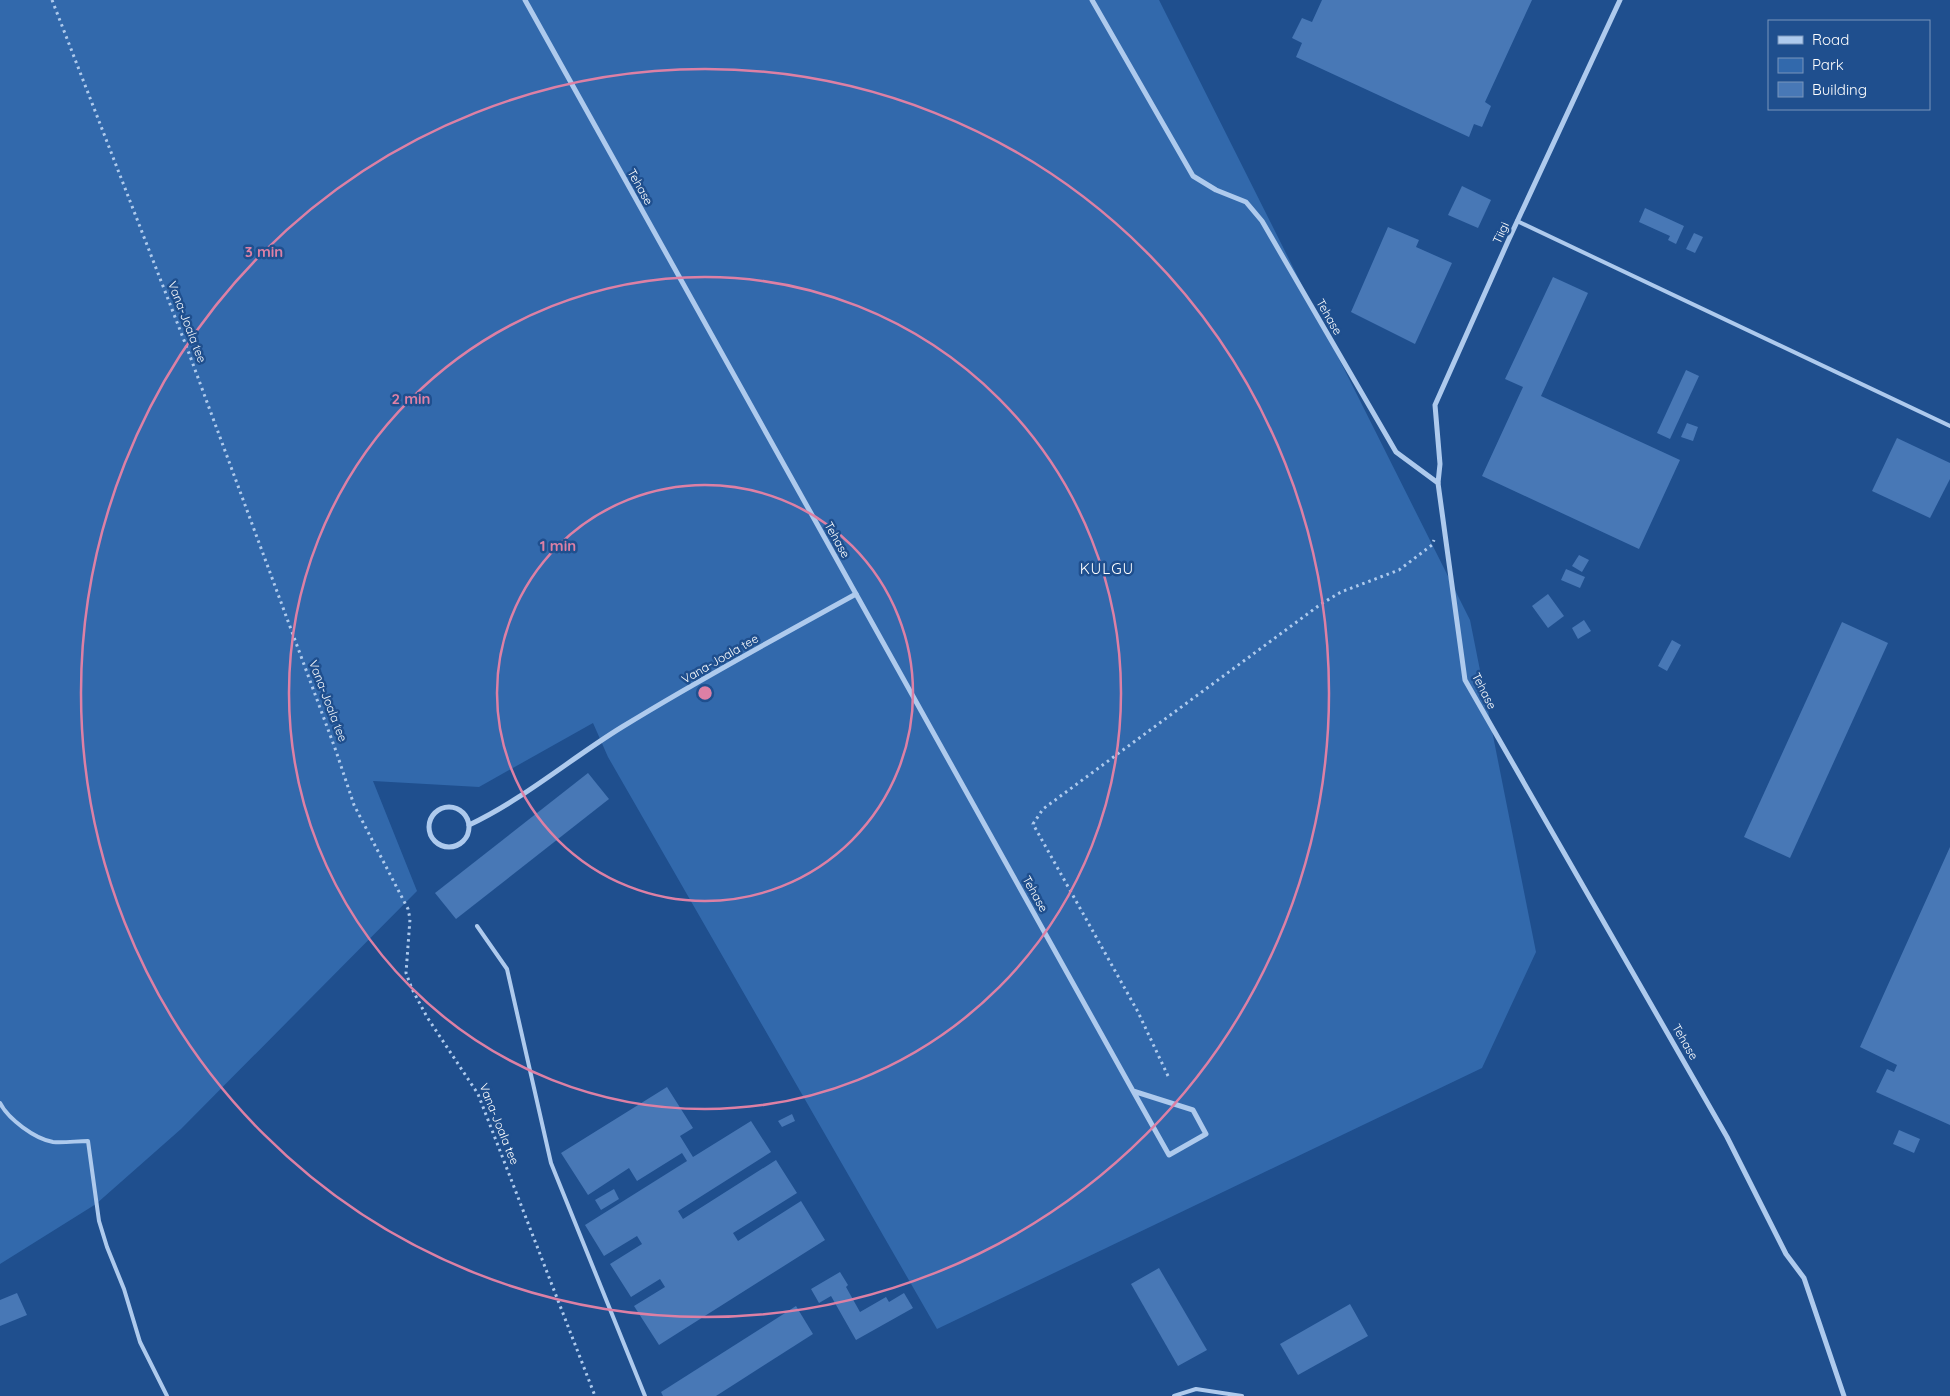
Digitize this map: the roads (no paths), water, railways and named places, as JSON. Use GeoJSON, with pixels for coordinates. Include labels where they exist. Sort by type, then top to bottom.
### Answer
{"type":"FeatureCollection","features":[{"type":"Feature","properties":{"kind":"street","name":"Tehase"},"geometry":{"type":"LineString","coordinates":[[525,0],[1168,1155],[1206,1134],[1193,1110],[1133,1090]]}},
{"type":"Feature","properties":{"kind":"street","name":"Tehase"},"geometry":{"type":"LineString","coordinates":[[1092,0],[1193,176],[1216,190],[1246,202],[1262,221],[1396,452],[1438,483],[1465,680],[1727,1137],[1786,1254],[1804,1278],[1844,1396]]}},
{"type":"Feature","properties":{"kind":"street","name":"Tiigi"},"geometry":{"type":"LineString","coordinates":[[1438,483],[1440,464],[1435,405],[1620,0]]}},
{"type":"Feature","properties":{"kind":"street","name":"Vana-Joala tee"},"geometry":{"type":"LineString","coordinates":[[469,825],[500,810],[621,727],[856,594]]}},
{"type":"Feature","properties":{"kind":"street"},"geometry":{"type":"LineString","coordinates":[[451,807],[463,813],[469,825],[469,831],[462,843],[450,848],[444,847],[433,840],[428,828],[433,815],[444,808],[451,807]]}},
{"type":"Feature","properties":{"kind":"lane"},"geometry":{"type":"LineString","coordinates":[[1517,222],[1950,426]]}},
{"type":"Feature","properties":{"kind":"lane"},"geometry":{"type":"LineString","coordinates":[[478,926],[507,969],[551,1163],[645,1396]]}},
{"type":"Feature","properties":{"kind":"lane"},"geometry":{"type":"LineString","coordinates":[[0,1103],[17,1124],[52,1142],[88,1141],[100,1221],[107,1247],[124,1289],[140,1342],[167,1396]]}},
{"type":"Feature","properties":{"kind":"lane"},"geometry":{"type":"LineString","coordinates":[[1174,1396],[1196,1389],[1242,1396]]}},
{"type":"Feature","properties":{"kind":"district","name":"KULGU"},"geometry":{"type":"Point","coordinates":[1107,569]}}]}
